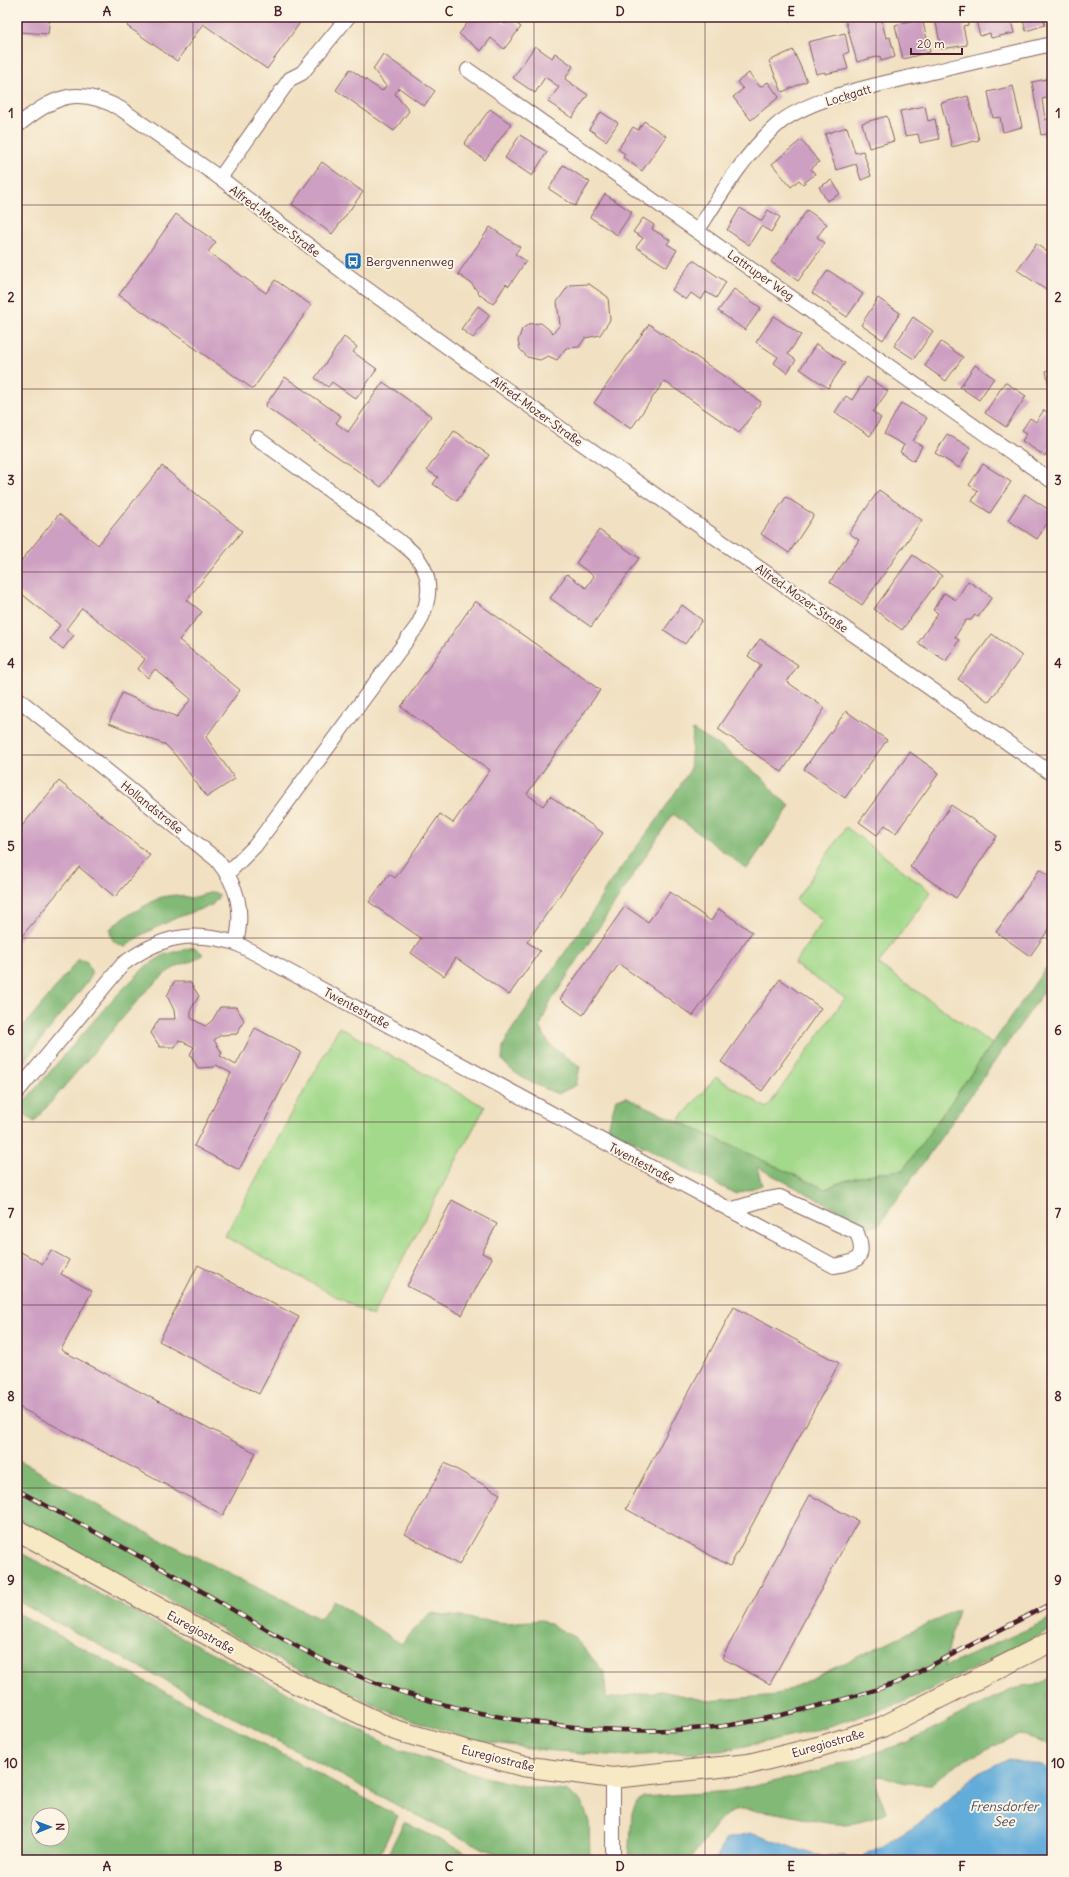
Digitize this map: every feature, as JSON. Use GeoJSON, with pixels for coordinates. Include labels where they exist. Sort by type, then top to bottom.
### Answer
{"type":"FeatureCollection","features":[{"type":"Feature","properties":{"kind":"main road","name":"Euregiostraße"},"geometry":{"type":"LineString","coordinates":[[17,1530],[293,1682],[395,1730],[522,1766],[614,1778],[749,1764],[818,1747],[882,1727],[1052,1641]]}},
{"type":"Feature","properties":{"kind":"street"},"geometry":{"type":"LineString","coordinates":[[220,178],[290,79],[302,72],[348,17]]}},
{"type":"Feature","properties":{"kind":"street","name":"Lockgatt"},"geometry":{"type":"LineString","coordinates":[[698,230],[746,159],[777,125],[800,111],[829,100],[879,85],[1052,44]]}},
{"type":"Feature","properties":{"kind":"street","name":"Lattruper Weg"},"geometry":{"type":"LineString","coordinates":[[468,70],[698,230],[1052,481]]}},
{"type":"Feature","properties":{"kind":"street","name":"Alfred-Mozer-Straße"},"geometry":{"type":"LineString","coordinates":[[17,126],[48,104],[70,96],[88,96],[104,100],[121,109],[220,178],[346,274],[560,428],[1052,774]]}},
{"type":"Feature","properties":{"kind":"street"},"geometry":{"type":"LineString","coordinates":[[228,873],[255,846],[413,631],[425,612],[429,599],[428,584],[425,573],[420,560],[414,553],[257,438]]}},
{"type":"Feature","properties":{"kind":"street","name":"Hollandstraße"},"geometry":{"type":"LineString","coordinates":[[17,698],[217,860],[228,873],[235,891],[240,915],[236,943]]}},
{"type":"Feature","properties":{"kind":"street","name":"Twentestraße"},"geometry":{"type":"LineString","coordinates":[[17,1092],[123,964],[142,950],[163,940],[189,936],[221,939],[236,943],[730,1210],[834,1266],[853,1263],[860,1257],[862,1246],[857,1233],[780,1196],[730,1210]]}},
{"type":"Feature","properties":{"kind":"street"},"geometry":{"type":"LineString","coordinates":[[612,1860],[614,1778]]}},
{"type":"Feature","properties":{"kind":"green space"},"geometry":{"type":"Polygon","coordinates":[[[693,730],[724,749],[765,780],[775,794],[790,806],[747,869],[673,814],[549,1004],[540,1027],[549,1044],[580,1067],[576,1085],[558,1094],[527,1080],[514,1072],[502,1060],[503,1047],[511,1031],[592,913],[608,885],[657,820],[690,770],[693,730]]]}},
{"type":"Feature","properties":{"kind":"green space"},"geometry":{"type":"Polygon","coordinates":[[[846,827],[931,892],[878,964],[992,1044],[903,1170],[854,1178],[825,1189],[678,1121],[716,1077],[767,1108],[845,998],[794,964],[823,921],[796,900],[846,827]]]}},
{"type":"Feature","properties":{"kind":"green space"},"geometry":{"type":"Polygon","coordinates":[[[213,892],[220,895],[212,905],[176,918],[143,934],[125,947],[113,941],[110,929],[123,918],[161,897],[176,895],[192,898],[213,892]]]}},
{"type":"Feature","properties":{"kind":"green space"},"geometry":{"type":"Polygon","coordinates":[[[194,947],[203,954],[193,961],[170,970],[144,993],[34,1122],[18,1109],[110,1002],[146,966],[166,954],[194,947]]]}},
{"type":"Feature","properties":{"kind":"green space"},"geometry":{"type":"Polygon","coordinates":[[[79,959],[87,962],[91,971],[91,977],[17,1070],[17,1034],[79,959]]]}},
{"type":"Feature","properties":{"kind":"green space"},"geometry":{"type":"Polygon","coordinates":[[[1051,967],[1052,999],[1043,993],[879,1225],[870,1227],[757,1167],[762,1185],[736,1194],[608,1128],[616,1099],[626,1097],[825,1189],[844,1181],[863,1176],[903,1170],[1045,969],[1051,967]]]}},
{"type":"Feature","properties":{"kind":"green space"},"geometry":{"type":"Polygon","coordinates":[[[339,1027],[485,1107],[372,1316],[225,1236],[339,1027]]]}},
{"type":"Feature","properties":{"kind":"green space"},"geometry":{"type":"Polygon","coordinates":[[[17,1459],[130,1524],[320,1619],[333,1600],[401,1644],[430,1613],[506,1623],[542,1620],[574,1637],[605,1673],[606,1699],[661,1691],[708,1701],[777,1695],[958,1609],[944,1667],[1052,1618],[1052,1629],[947,1682],[899,1704],[803,1734],[721,1751],[622,1756],[544,1750],[473,1740],[390,1712],[289,1665],[17,1520],[17,1459]]]}},
{"type":"Feature","properties":{"kind":"green space"},"geometry":{"type":"Polygon","coordinates":[[[17,1551],[396,1749],[488,1778],[529,1787],[567,1791],[582,1802],[589,1822],[590,1860],[515,1860],[482,1848],[404,1809],[17,1601],[17,1551]]]}},
{"type":"Feature","properties":{"kind":"green space"},"geometry":{"type":"Polygon","coordinates":[[[17,1613],[398,1816],[377,1860],[17,1860],[17,1613]]]}},
{"type":"Feature","properties":{"kind":"green space"},"geometry":{"type":"Polygon","coordinates":[[[1052,1677],[1052,1745],[1020,1734],[956,1764],[932,1784],[906,1783],[877,1776],[876,1787],[887,1813],[862,1821],[850,1824],[837,1824],[763,1811],[735,1811],[721,1819],[689,1860],[629,1860],[632,1813],[638,1800],[644,1797],[731,1791],[800,1776],[907,1742],[1013,1688],[1041,1684],[1052,1677]]]}},
{"type":"Feature","properties":{"kind":"green space"},"geometry":{"type":"Polygon","coordinates":[[[404,1822],[480,1860],[385,1860],[404,1822]]]}},
{"type":"Feature","properties":{"kind":"water","name":"Frensdorfer See"},"geometry":{"type":"Polygon","coordinates":[[[1009,1758],[1046,1767],[1052,1772],[1052,1860],[716,1860],[725,1839],[750,1833],[815,1855],[862,1857],[919,1824],[977,1774],[1009,1758]]]}},
{"type":"Feature","properties":{"kind":"building"},"geometry":{"type":"Polygon","coordinates":[[[22,17],[50,17],[48,34],[20,32],[22,17]]]}},
{"type":"Feature","properties":{"kind":"building"},"geometry":{"type":"Polygon","coordinates":[[[134,17],[304,17],[267,69],[203,24],[177,61],[127,26],[134,17]]]}},
{"type":"Feature","properties":{"kind":"building"},"geometry":{"type":"Polygon","coordinates":[[[472,17],[496,17],[505,24],[510,18],[521,27],[504,49],[491,38],[481,51],[459,34],[472,17]]]}},
{"type":"Feature","properties":{"kind":"building"},"geometry":{"type":"Polygon","coordinates":[[[852,17],[881,17],[886,38],[890,37],[895,57],[881,61],[880,56],[857,62],[845,19],[852,17]]]}},
{"type":"Feature","properties":{"kind":"building"},"geometry":{"type":"Polygon","coordinates":[[[935,17],[967,17],[968,25],[963,26],[967,45],[941,49],[935,17]]]}},
{"type":"Feature","properties":{"kind":"building"},"geometry":{"type":"Polygon","coordinates":[[[975,17],[1010,17],[1014,33],[991,38],[990,33],[980,36],[975,17]]]}},
{"type":"Feature","properties":{"kind":"building"},"geometry":{"type":"Polygon","coordinates":[[[1022,17],[1043,17],[1045,25],[1026,31],[1022,17]]]}},
{"type":"Feature","properties":{"kind":"building"},"geometry":{"type":"Polygon","coordinates":[[[922,18],[930,52],[903,59],[895,25],[922,18]]]}},
{"type":"Feature","properties":{"kind":"building"},"geometry":{"type":"Polygon","coordinates":[[[845,33],[849,52],[844,54],[848,69],[825,74],[825,72],[816,74],[808,42],[845,33]]]}},
{"type":"Feature","properties":{"kind":"building"},"geometry":{"type":"Polygon","coordinates":[[[535,46],[552,58],[555,53],[573,66],[565,79],[588,95],[572,118],[548,102],[559,87],[545,77],[535,93],[513,78],[535,46]]]}},
{"type":"Feature","properties":{"kind":"building"},"geometry":{"type":"Polygon","coordinates":[[[793,50],[807,81],[782,92],[769,61],[793,50]]]}},
{"type":"Feature","properties":{"kind":"building"},"geometry":{"type":"Polygon","coordinates":[[[383,54],[435,91],[424,106],[399,88],[395,94],[409,111],[394,131],[336,90],[350,69],[382,91],[386,86],[373,69],[383,54]]]}},
{"type":"Feature","properties":{"kind":"building"},"geometry":{"type":"Polygon","coordinates":[[[749,73],[760,87],[768,82],[779,97],[751,120],[733,97],[743,89],[737,82],[749,73]]]}},
{"type":"Feature","properties":{"kind":"building"},"geometry":{"type":"Polygon","coordinates":[[[1052,78],[1052,97],[1042,99],[1045,120],[1052,118],[1052,133],[1041,135],[1032,82],[1052,78]]]}},
{"type":"Feature","properties":{"kind":"building"},"geometry":{"type":"Polygon","coordinates":[[[1013,86],[1022,127],[1003,132],[1000,117],[993,118],[988,92],[1013,86]]]}},
{"type":"Feature","properties":{"kind":"building"},"geometry":{"type":"Polygon","coordinates":[[[968,96],[979,140],[952,147],[941,103],[968,96]]]}},
{"type":"Feature","properties":{"kind":"building"},"geometry":{"type":"Polygon","coordinates":[[[925,106],[928,121],[935,119],[939,139],[920,143],[918,134],[905,136],[900,111],[925,106]]]}},
{"type":"Feature","properties":{"kind":"building"},"geometry":{"type":"Polygon","coordinates":[[[490,109],[511,124],[485,160],[464,144],[490,109]]]}},
{"type":"Feature","properties":{"kind":"building"},"geometry":{"type":"Polygon","coordinates":[[[601,112],[618,123],[606,141],[589,129],[601,112]]]}},
{"type":"Feature","properties":{"kind":"building"},"geometry":{"type":"Polygon","coordinates":[[[887,116],[894,141],[869,148],[862,123],[887,116]]]}},
{"type":"Feature","properties":{"kind":"building"},"geometry":{"type":"Polygon","coordinates":[[[644,121],[666,136],[642,171],[623,157],[625,154],[618,149],[633,127],[638,130],[644,121]]]}},
{"type":"Feature","properties":{"kind":"building"},"geometry":{"type":"Polygon","coordinates":[[[847,127],[855,153],[863,151],[871,176],[861,180],[856,164],[836,170],[825,134],[847,127]]]}},
{"type":"Feature","properties":{"kind":"building"},"geometry":{"type":"Polygon","coordinates":[[[520,135],[547,152],[532,176],[505,158],[520,135]]]}},
{"type":"Feature","properties":{"kind":"building"},"geometry":{"type":"Polygon","coordinates":[[[801,140],[819,162],[811,169],[815,174],[803,184],[799,180],[791,187],[772,164],[801,140]]]}},
{"type":"Feature","properties":{"kind":"building"},"geometry":{"type":"Polygon","coordinates":[[[322,162],[363,192],[332,234],[292,204],[322,162]]]}},
{"type":"Feature","properties":{"kind":"building"},"geometry":{"type":"Polygon","coordinates":[[[563,165],[590,182],[575,206],[549,189],[563,165]]]}},
{"type":"Feature","properties":{"kind":"building"},"geometry":{"type":"Polygon","coordinates":[[[832,180],[840,194],[827,201],[819,187],[832,180]]]}},
{"type":"Feature","properties":{"kind":"building"},"geometry":{"type":"Polygon","coordinates":[[[605,194],[632,212],[617,235],[590,217],[605,194]]]}},
{"type":"Feature","properties":{"kind":"building"},"geometry":{"type":"Polygon","coordinates":[[[740,208],[762,221],[768,210],[780,217],[771,232],[761,226],[749,245],[727,230],[740,208]]]}},
{"type":"Feature","properties":{"kind":"building"},"geometry":{"type":"Polygon","coordinates":[[[807,210],[827,224],[817,237],[825,243],[798,281],[771,262],[807,210]]]}},
{"type":"Feature","properties":{"kind":"building"},"geometry":{"type":"Polygon","coordinates":[[[176,214],[216,242],[208,252],[266,293],[275,280],[311,305],[253,389],[119,295],[176,214]]]}},
{"type":"Feature","properties":{"kind":"building"},"geometry":{"type":"Polygon","coordinates":[[[643,218],[654,225],[652,229],[670,240],[667,244],[677,250],[667,267],[636,247],[643,238],[633,232],[643,218]]]}},
{"type":"Feature","properties":{"kind":"building"},"geometry":{"type":"Polygon","coordinates":[[[490,227],[520,247],[515,254],[526,261],[509,286],[506,284],[493,304],[480,295],[472,284],[458,274],[490,227]]]}},
{"type":"Feature","properties":{"kind":"building"},"geometry":{"type":"Polygon","coordinates":[[[1036,244],[1052,255],[1052,294],[1017,270],[1036,244]]]}},
{"type":"Feature","properties":{"kind":"building"},"geometry":{"type":"Polygon","coordinates":[[[693,260],[726,282],[716,298],[706,292],[701,300],[691,293],[686,300],[672,290],[693,260]]]}},
{"type":"Feature","properties":{"kind":"building"},"geometry":{"type":"Polygon","coordinates":[[[828,270],[863,294],[847,317],[812,293],[828,270]]]}},
{"type":"Feature","properties":{"kind":"building"},"geometry":{"type":"Polygon","coordinates":[[[589,284],[608,297],[610,320],[600,335],[585,338],[579,347],[566,348],[557,360],[548,356],[540,360],[527,357],[520,349],[518,341],[522,329],[529,324],[541,323],[553,333],[560,325],[557,302],[569,285],[589,284]]]}},
{"type":"Feature","properties":{"kind":"building"},"geometry":{"type":"Polygon","coordinates":[[[734,289],[761,308],[745,330],[718,311],[734,289]]]}},
{"type":"Feature","properties":{"kind":"building"},"geometry":{"type":"Polygon","coordinates":[[[878,298],[900,313],[883,340],[861,325],[878,298]]]}},
{"type":"Feature","properties":{"kind":"building"},"geometry":{"type":"Polygon","coordinates":[[[478,306],[490,315],[473,338],[461,329],[478,306]]]}},
{"type":"Feature","properties":{"kind":"building"},"geometry":{"type":"Polygon","coordinates":[[[774,316],[801,335],[788,354],[796,360],[787,373],[774,363],[778,357],[756,342],[774,316]]]}},
{"type":"Feature","properties":{"kind":"building"},"geometry":{"type":"Polygon","coordinates":[[[913,317],[933,331],[914,359],[894,346],[913,317]]]}},
{"type":"Feature","properties":{"kind":"building"},"geometry":{"type":"Polygon","coordinates":[[[649,324],[761,402],[739,433],[664,381],[631,429],[594,403],[649,324]]]}},
{"type":"Feature","properties":{"kind":"building"},"geometry":{"type":"Polygon","coordinates":[[[344,337],[357,347],[353,352],[377,369],[356,399],[332,382],[328,387],[315,378],[344,337]]]}},
{"type":"Feature","properties":{"kind":"building"},"geometry":{"type":"Polygon","coordinates":[[[941,342],[963,357],[946,381],[925,366],[941,342]]]}},
{"type":"Feature","properties":{"kind":"building"},"geometry":{"type":"Polygon","coordinates":[[[816,344],[845,363],[828,388],[800,369],[816,344]]]}},
{"type":"Feature","properties":{"kind":"building"},"geometry":{"type":"Polygon","coordinates":[[[975,365],[994,378],[979,400],[960,387],[975,365]]]}},
{"type":"Feature","properties":{"kind":"building"},"geometry":{"type":"Polygon","coordinates":[[[1052,369],[1052,397],[1051,397],[1046,371],[1052,369]]]}},
{"type":"Feature","properties":{"kind":"building"},"geometry":{"type":"Polygon","coordinates":[[[285,377],[341,416],[336,423],[348,432],[383,382],[431,416],[381,487],[265,406],[285,377]]]}},
{"type":"Feature","properties":{"kind":"building"},"geometry":{"type":"Polygon","coordinates":[[[867,377],[888,391],[873,412],[881,418],[870,436],[835,412],[846,396],[852,400],[867,377]]]}},
{"type":"Feature","properties":{"kind":"building"},"geometry":{"type":"Polygon","coordinates":[[[1005,382],[1026,396],[1006,427],[985,413],[1005,382]]]}},
{"type":"Feature","properties":{"kind":"building"},"geometry":{"type":"Polygon","coordinates":[[[901,403],[927,418],[913,441],[922,446],[914,461],[900,452],[904,445],[884,434],[901,403]]]}},
{"type":"Feature","properties":{"kind":"building"},"geometry":{"type":"Polygon","coordinates":[[[1044,410],[1052,416],[1052,445],[1045,456],[1022,441],[1027,433],[1022,430],[1030,418],[1036,422],[1044,410]]]}},
{"type":"Feature","properties":{"kind":"building"},"geometry":{"type":"Polygon","coordinates":[[[454,431],[489,455],[457,501],[433,484],[438,477],[427,470],[454,431]]]}},
{"type":"Feature","properties":{"kind":"building"},"geometry":{"type":"Polygon","coordinates":[[[947,434],[971,448],[959,468],[935,453],[947,434]]]}},
{"type":"Feature","properties":{"kind":"building"},"geometry":{"type":"Polygon","coordinates":[[[983,464],[1011,482],[990,513],[972,501],[978,491],[969,485],[983,464]]]}},
{"type":"Feature","properties":{"kind":"building"},"geometry":{"type":"Polygon","coordinates":[[[162,466],[242,531],[187,600],[202,612],[179,640],[240,690],[206,737],[235,779],[207,797],[177,757],[166,745],[109,723],[122,693],[177,717],[191,699],[155,669],[148,678],[138,669],[145,659],[82,608],[66,629],[74,635],[63,649],[50,639],[60,625],[17,590],[17,566],[59,514],[98,545],[162,466]]]}},
{"type":"Feature","properties":{"kind":"building"},"geometry":{"type":"Polygon","coordinates":[[[879,490],[922,520],[862,605],[830,582],[859,540],[849,533],[879,490]]]}},
{"type":"Feature","properties":{"kind":"building"},"geometry":{"type":"Polygon","coordinates":[[[1025,494],[1052,512],[1052,516],[1037,539],[1008,520],[1025,494]]]}},
{"type":"Feature","properties":{"kind":"building"},"geometry":{"type":"Polygon","coordinates":[[[786,497],[814,515],[789,553],[761,534],[786,497]]]}},
{"type":"Feature","properties":{"kind":"building"},"geometry":{"type":"Polygon","coordinates":[[[599,530],[639,558],[591,627],[550,598],[567,574],[586,588],[594,576],[576,563],[599,530]]]}},
{"type":"Feature","properties":{"kind":"building"},"geometry":{"type":"Polygon","coordinates":[[[913,555],[942,576],[902,630],[874,609],[913,555]]]}},
{"type":"Feature","properties":{"kind":"building"},"geometry":{"type":"Polygon","coordinates":[[[968,581],[992,597],[978,617],[975,615],[971,620],[966,620],[955,637],[959,640],[946,661],[918,643],[938,613],[933,610],[944,593],[956,600],[968,581]]]}},
{"type":"Feature","properties":{"kind":"building"},"geometry":{"type":"Polygon","coordinates":[[[475,601],[600,690],[527,794],[543,806],[550,796],[603,833],[527,942],[540,951],[509,995],[456,958],[444,976],[411,953],[421,938],[369,902],[389,874],[395,878],[440,814],[453,823],[490,770],[401,707],[475,601]]]}},
{"type":"Feature","properties":{"kind":"building"},"geometry":{"type":"Polygon","coordinates":[[[682,605],[702,620],[685,644],[664,630],[682,605]]]}},
{"type":"Feature","properties":{"kind":"building"},"geometry":{"type":"Polygon","coordinates":[[[992,634],[1022,656],[989,702],[958,679],[992,634]]]}},
{"type":"Feature","properties":{"kind":"building"},"geometry":{"type":"Polygon","coordinates":[[[760,639],[798,665],[787,682],[825,708],[782,772],[718,729],[761,665],[748,656],[760,639]]]}},
{"type":"Feature","properties":{"kind":"building"},"geometry":{"type":"Polygon","coordinates":[[[846,711],[887,740],[845,798],[804,769],[846,711]]]}},
{"type":"Feature","properties":{"kind":"building"},"geometry":{"type":"Polygon","coordinates":[[[910,752],[939,773],[896,833],[885,825],[877,835],[859,822],[910,752]]]}},
{"type":"Feature","properties":{"kind":"building"},"geometry":{"type":"Polygon","coordinates":[[[59,781],[150,855],[115,897],[79,867],[17,942],[17,832],[59,781]]]}},
{"type":"Feature","properties":{"kind":"building"},"geometry":{"type":"Polygon","coordinates":[[[951,805],[997,836],[956,898],[910,867],[951,805]]]}},
{"type":"Feature","properties":{"kind":"building"},"geometry":{"type":"Polygon","coordinates":[[[1040,869],[1052,878],[1052,925],[1030,956],[996,932],[1040,869]]]}},
{"type":"Feature","properties":{"kind":"building"},"geometry":{"type":"Polygon","coordinates":[[[670,892],[711,921],[719,909],[752,932],[693,1016],[619,964],[583,1015],[560,999],[625,906],[648,922],[670,892]]]}},
{"type":"Feature","properties":{"kind":"building"},"geometry":{"type":"Polygon","coordinates":[[[780,979],[821,1008],[762,1091],[721,1062],[780,979]]]}},
{"type":"Feature","properties":{"kind":"building"},"geometry":{"type":"Polygon","coordinates":[[[174,982],[190,982],[199,996],[191,1009],[191,1018],[205,1026],[212,1021],[220,1007],[236,1007],[244,1020],[237,1034],[221,1035],[214,1040],[222,1053],[220,1056],[236,1065],[255,1028],[301,1052],[239,1170],[194,1146],[231,1073],[216,1065],[214,1067],[198,1068],[190,1054],[194,1047],[179,1040],[175,1047],[160,1047],[151,1033],[159,1019],[175,1019],[174,1010],[167,996],[174,982]]]}},
{"type":"Feature","properties":{"kind":"building"},"geometry":{"type":"Polygon","coordinates":[[[452,1200],[497,1224],[482,1253],[492,1258],[462,1315],[407,1286],[452,1200]]]}},
{"type":"Feature","properties":{"kind":"building"},"geometry":{"type":"Polygon","coordinates":[[[17,1250],[43,1264],[51,1250],[69,1260],[61,1274],[92,1291],[61,1350],[256,1453],[223,1515],[17,1406],[17,1250]]]}},
{"type":"Feature","properties":{"kind":"building"},"geometry":{"type":"Polygon","coordinates":[[[198,1265],[299,1317],[259,1394],[159,1341],[198,1265]]]}},
{"type":"Feature","properties":{"kind":"building"},"geometry":{"type":"Polygon","coordinates":[[[734,1307],[839,1363],[730,1566],[626,1509],[734,1307]]]}},
{"type":"Feature","properties":{"kind":"building"},"geometry":{"type":"Polygon","coordinates":[[[445,1463],[500,1494],[459,1565],[405,1534],[445,1463]]]}},
{"type":"Feature","properties":{"kind":"building"},"geometry":{"type":"Polygon","coordinates":[[[810,1495],[858,1521],[770,1684],[722,1658],[810,1495]]]}},
{"type":"Feature","properties":{"kind":"railway"},"geometry":{"type":"LineString","coordinates":[[17,1490],[163,1569],[282,1638],[342,1669],[384,1686],[427,1700],[520,1720],[567,1726],[614,1730],[660,1730],[720,1727],[806,1709],[883,1688],[903,1680],[1052,1603]]}},
{"type":"Feature","properties":{"kind":"place","name":"Bergvennenweg"},"geometry":{"type":"Point","coordinates":[353,261]}}]}
